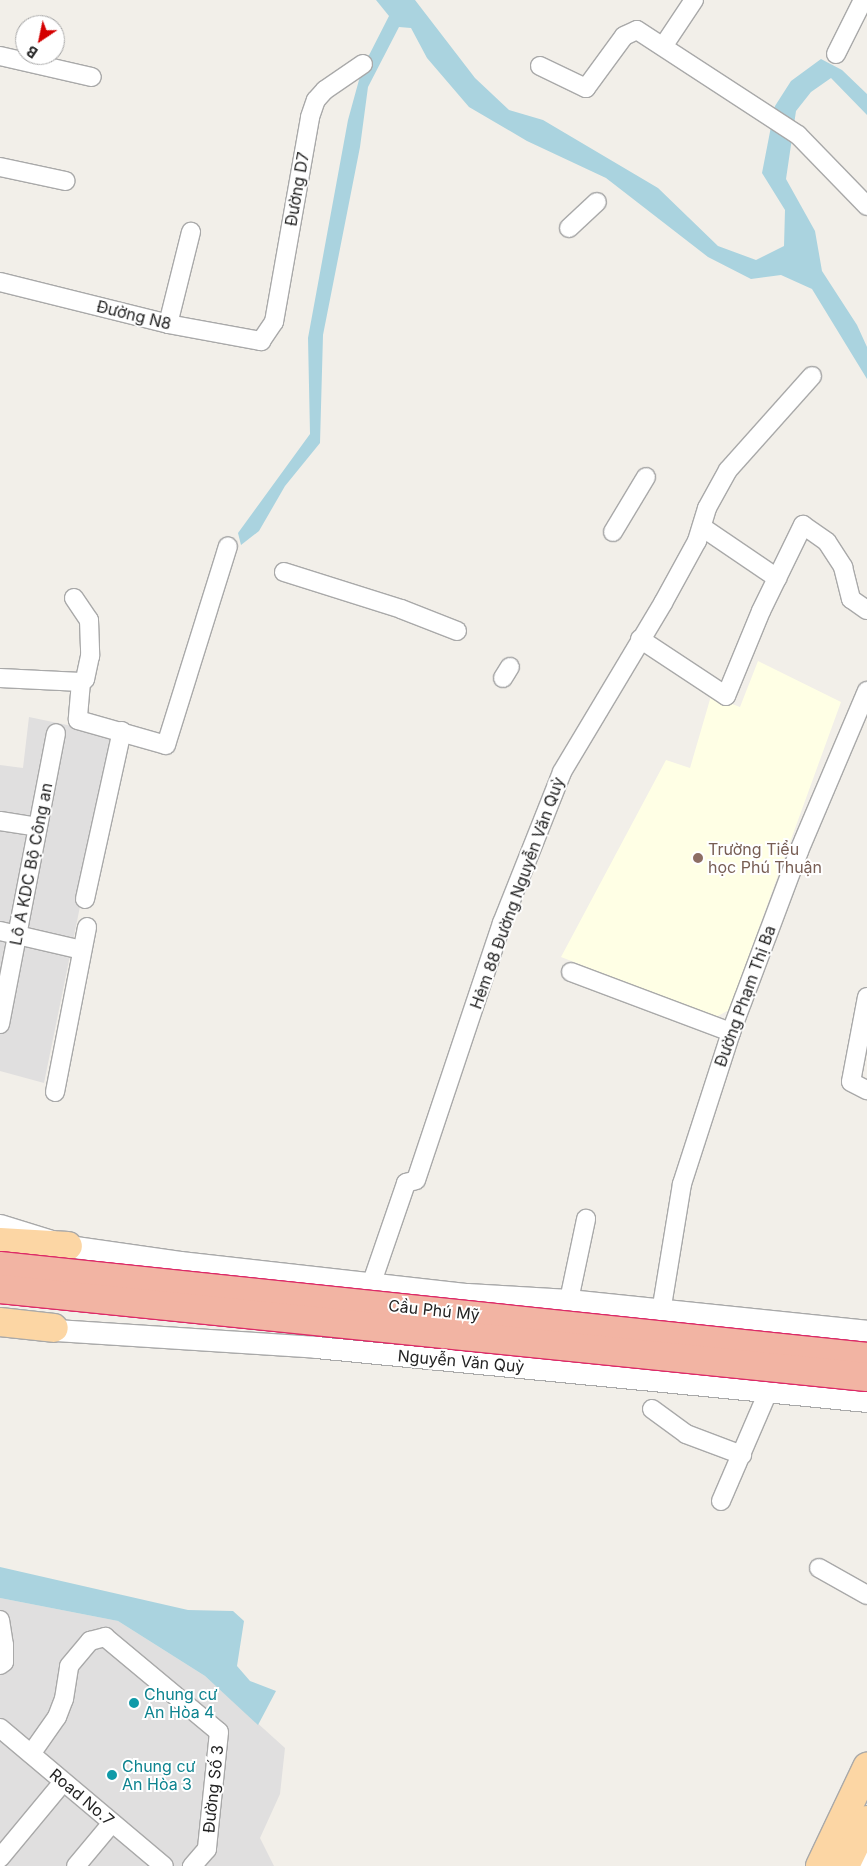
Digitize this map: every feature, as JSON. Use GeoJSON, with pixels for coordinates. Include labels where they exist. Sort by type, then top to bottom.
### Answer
{"type":"FeatureCollection","features":[{"type":"Feature","properties":{"kind":"highway","name":"Cầu Phú Mỹ"},"geometry":{"type":"LineString","coordinates":[[0,1266],[867,1357]]}},
{"type":"Feature","properties":{"kind":"highway","name":"Cầu Phú Mỹ"},"geometry":{"type":"LineString","coordinates":[[0,1289],[867,1377]]}},
{"type":"Feature","properties":{"kind":"main road"},"geometry":{"type":"LineString","coordinates":[[0,1242],[68,1246]]}},
{"type":"Feature","properties":{"kind":"main road","name":"Nguyễn Văn Quỳ"},"geometry":{"type":"LineString","coordinates":[[0,1322],[54,1328]]}},
{"type":"Feature","properties":{"kind":"main road"},"geometry":{"type":"LineString","coordinates":[[820,1866],[867,1767]]}},
{"type":"Feature","properties":{"kind":"main road"},"geometry":{"type":"LineString","coordinates":[[854,1860],[867,1820]]}},
{"type":"Feature","properties":{"kind":"street"},"geometry":{"type":"LineString","coordinates":[[664,45],[694,0]]}},
{"type":"Feature","properties":{"kind":"street"},"geometry":{"type":"LineString","coordinates":[[836,54],[858,2]]}},
{"type":"Feature","properties":{"kind":"street"},"geometry":{"type":"LineString","coordinates":[[540,66],[586,88],[631,30],[637,30],[664,45],[798,135],[867,206]]}},
{"type":"Feature","properties":{"kind":"street"},"geometry":{"type":"LineString","coordinates":[[0,56],[92,77]]}},
{"type":"Feature","properties":{"kind":"street","name":"Đường D7"},"geometry":{"type":"LineString","coordinates":[[268,336],[274,322],[310,117],[316,100],[325,90],[363,64]]}},
{"type":"Feature","properties":{"kind":"street"},"geometry":{"type":"LineString","coordinates":[[0,166],[66,181]]}},
{"type":"Feature","properties":{"kind":"street"},"geometry":{"type":"LineString","coordinates":[[569,228],[597,202]]}},
{"type":"Feature","properties":{"kind":"street"},"geometry":{"type":"LineString","coordinates":[[168,324],[191,232]]}},
{"type":"Feature","properties":{"kind":"street","name":"Đường N8"},"geometry":{"type":"LineString","coordinates":[[0,282],[168,324],[261,342],[268,336]]}},
{"type":"Feature","properties":{"kind":"street","name":"Hẻm 88 Đường Nguyễn Văn Quỳ"},"geometry":{"type":"LineString","coordinates":[[372,1282],[406,1183],[416,1180],[502,923],[558,781],[640,640],[664,603],[702,527],[707,508],[728,470],[812,376]]}},
{"type":"Feature","properties":{"kind":"street"},"geometry":{"type":"LineString","coordinates":[[613,532],[646,477]]}},
{"type":"Feature","properties":{"kind":"street"},"geometry":{"type":"LineString","coordinates":[[640,640],[726,696],[777,578],[803,524],[827,542],[843,567],[851,599],[867,610]]}},
{"type":"Feature","properties":{"kind":"street"},"geometry":{"type":"LineString","coordinates":[[702,527],[777,578]]}},
{"type":"Feature","properties":{"kind":"street"},"geometry":{"type":"LineString","coordinates":[[74,598],[89,620],[90,656],[85,679],[81,682],[78,720],[122,730],[166,745],[228,546]]}},
{"type":"Feature","properties":{"kind":"street"},"geometry":{"type":"LineString","coordinates":[[284,572],[400,609],[457,631]]}},
{"type":"Feature","properties":{"kind":"street"},"geometry":{"type":"LineString","coordinates":[[0,678],[81,682]]}},
{"type":"Feature","properties":{"kind":"street","name":"Đường Phạm Thị Ba"},"geometry":{"type":"LineString","coordinates":[[660,1312],[682,1184],[730,1032],[798,851],[867,691]]}},
{"type":"Feature","properties":{"kind":"street"},"geometry":{"type":"LineString","coordinates":[[85,899],[122,730]]}},
{"type":"Feature","properties":{"kind":"street","name":"Lô A KDC Bộ Công an"},"geometry":{"type":"LineString","coordinates":[[0,1024],[56,733]]}},
{"type":"Feature","properties":{"kind":"street"},"geometry":{"type":"LineString","coordinates":[[0,821],[38,827]]}},
{"type":"Feature","properties":{"kind":"street"},"geometry":{"type":"LineString","coordinates":[[55,1092],[87,927]]}},
{"type":"Feature","properties":{"kind":"street"},"geometry":{"type":"LineString","coordinates":[[0,931],[82,950]]}},
{"type":"Feature","properties":{"kind":"street"},"geometry":{"type":"LineString","coordinates":[[571,972],[730,1032]]}},
{"type":"Feature","properties":{"kind":"street"},"geometry":{"type":"LineString","coordinates":[[867,997],[851,1082],[867,1090]]}},
{"type":"Feature","properties":{"kind":"street"},"geometry":{"type":"LineString","coordinates":[[569,1300],[586,1219]]}},
{"type":"Feature","properties":{"kind":"street"},"geometry":{"type":"LineString","coordinates":[[0,1225],[68,1246],[276,1272],[467,1294],[569,1300],[660,1312],[867,1331]]}},
{"type":"Feature","properties":{"kind":"street"},"geometry":{"type":"LineString","coordinates":[[272,1343],[276,1272]]}},
{"type":"Feature","properties":{"kind":"street","name":"Nguyễn Văn Quỳ"},"geometry":{"type":"LineString","coordinates":[[0,1329],[54,1328],[272,1343],[867,1401]]}},
{"type":"Feature","properties":{"kind":"street"},"geometry":{"type":"LineString","coordinates":[[721,1501],[768,1392]]}},
{"type":"Feature","properties":{"kind":"street"},"geometry":{"type":"LineString","coordinates":[[652,1409],[686,1434],[742,1455]]}},
{"type":"Feature","properties":{"kind":"street"},"geometry":{"type":"LineString","coordinates":[[819,1568],[867,1595]]}},
{"type":"Feature","properties":{"kind":"street"},"geometry":{"type":"LineString","coordinates":[[0,1620],[4,1662],[0,1665]]}},
{"type":"Feature","properties":{"kind":"street","name":"Đường Số 3"},"geometry":{"type":"LineString","coordinates":[[31,1754],[57,1717],[64,1699],[69,1666],[90,1642],[105,1637],[219,1732],[207,1849],[192,1866]]}},
{"type":"Feature","properties":{"kind":"street","name":"Road No.7"},"geometry":{"type":"LineString","coordinates":[[0,1728],[164,1866]]}},
{"type":"Feature","properties":{"kind":"street"},"geometry":{"type":"LineString","coordinates":[[0,1858],[63,1782]]}},
{"type":"Feature","properties":{"kind":"street"},"geometry":{"type":"LineString","coordinates":[[76,1866],[112,1823]]}},
{"type":"Feature","properties":{"kind":"shaded area","name":"Trường Tiểu học Phú Thuận"},"geometry":{"type":"Polygon","coordinates":[[[758,661],[841,702],[729,1010],[716,1017],[561,957],[666,760],[690,768],[711,696],[740,707],[758,661]]]}},
{"type":"Feature","properties":{"kind":"shaded area"},"geometry":{"type":"Polygon","coordinates":[[[29,717],[115,735],[44,1083],[0,1071],[0,765],[23,768],[29,717]]]}},
{"type":"Feature","properties":{"kind":"shaded area"},"geometry":{"type":"Polygon","coordinates":[[[0,1598],[118,1621],[205,1676],[285,1748],[280,1794],[260,1838],[274,1866],[0,1866],[0,1598]]]}},
{"type":"Feature","properties":{"kind":"water"},"geometry":{"type":"Polygon","coordinates":[[[376,0],[415,0],[475,78],[509,110],[543,120],[658,188],[718,246],[756,260],[784,246],[785,210],[762,173],[775,106],[791,81],[821,59],[842,70],[867,94],[867,115],[831,78],[811,92],[796,111],[786,179],[815,231],[822,271],[857,325],[867,347],[867,379],[812,289],[781,275],[751,279],[708,257],[606,178],[527,141],[469,107],[427,58],[411,28],[399,27],[368,87],[360,147],[323,335],[320,443],[285,486],[259,531],[241,545],[238,533],[310,434],[308,338],[348,120],[362,69],[389,16],[376,0]]]}},
{"type":"Feature","properties":{"kind":"water"},"geometry":{"type":"Polygon","coordinates":[[[0,1567],[188,1610],[233,1611],[244,1621],[237,1666],[250,1681],[276,1691],[258,1725],[205,1676],[118,1621],[0,1598],[0,1567]]]}},
{"type":"Feature","properties":{"kind":"place","name":"Trường Tiểu học Phú Thuận"},"geometry":{"type":"Point","coordinates":[698,858]}},
{"type":"Feature","properties":{"kind":"place","name":"Chung cư An Hòa 4"},"geometry":{"type":"Point","coordinates":[134,1703]}},
{"type":"Feature","properties":{"kind":"place","name":"Chung cư An Hòa 3"},"geometry":{"type":"Point","coordinates":[112,1775]}}]}
